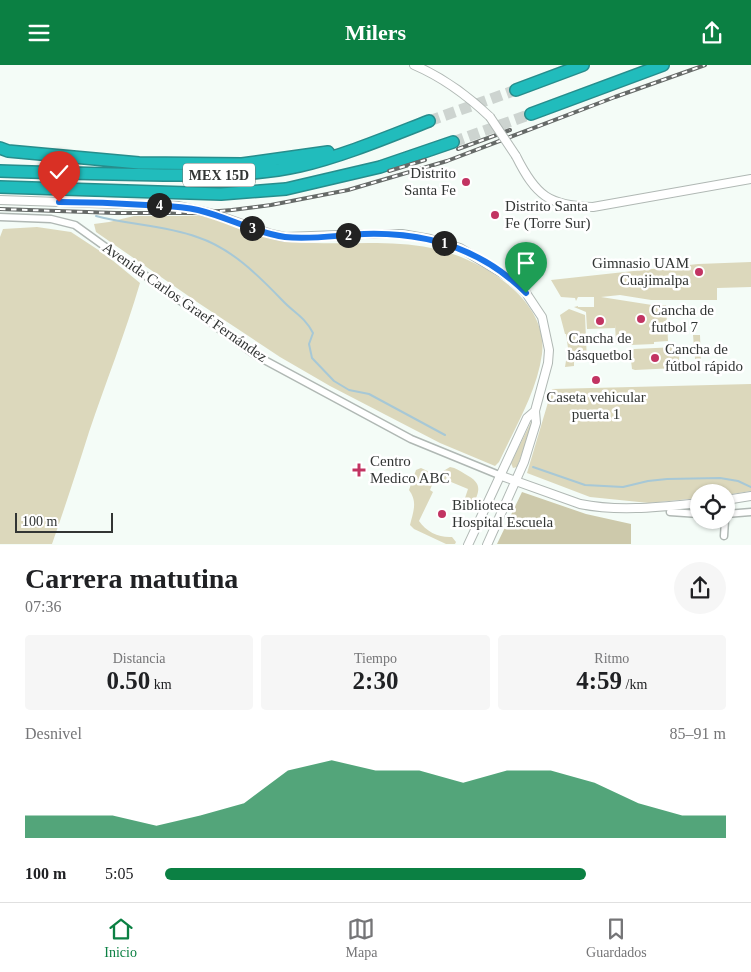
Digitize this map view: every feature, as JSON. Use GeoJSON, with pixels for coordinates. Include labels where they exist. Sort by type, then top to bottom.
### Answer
{"type":"FeatureCollection","features":[{"type":"Feature","properties":{"kind":"highway"},"geometry":{"type":"LineString","coordinates":[[516,90],[583,65]]}},
{"type":"Feature","properties":{"kind":"highway"},"geometry":{"type":"LineString","coordinates":[[531,114],[664,65]]}},
{"type":"Feature","properties":{"kind":"highway","name":"MEX 15D"},"geometry":{"type":"LineString","coordinates":[[0,171],[222,175],[300,166],[357,148],[429,121]]}},
{"type":"Feature","properties":{"kind":"highway","name":"MEX 15D"},"geometry":{"type":"LineString","coordinates":[[0,187],[221,194],[286,189],[380,167],[453,142]]}},
{"type":"Feature","properties":{"kind":"highway"},"geometry":{"type":"LineString","coordinates":[[0,148],[8,151],[139,163],[242,164],[357,148]]}},
{"type":"Feature","properties":{"kind":"street"},"geometry":{"type":"LineString","coordinates":[[414,65],[471,99],[490,117],[530,182],[542,194],[554,201],[570,206],[593,207],[751,179]]}},
{"type":"Feature","properties":{"kind":"street"},"geometry":{"type":"LineString","coordinates":[[0,200],[179,206],[214,214],[264,232],[285,237],[402,234],[430,239],[460,248],[510,277],[526,293],[542,317],[549,349],[547,370],[535,411],[536,423],[524,462],[487,545]]}},
{"type":"Feature","properties":{"kind":"street","name":"Avenida Carlos Graef Fernández"},"geometry":{"type":"LineString","coordinates":[[0,217],[51,219],[75,225],[257,356],[411,439],[499,475]]}},
{"type":"Feature","properties":{"kind":"street"},"geometry":{"type":"LineString","coordinates":[[468,545],[527,418],[535,411]]}},
{"type":"Feature","properties":{"kind":"street"},"geometry":{"type":"LineString","coordinates":[[499,475],[594,507],[640,508],[690,504]]}},
{"type":"Feature","properties":{"kind":"street"},"geometry":{"type":"LineString","coordinates":[[735,499],[751,496]]}},
{"type":"Feature","properties":{"kind":"street"},"geometry":{"type":"LineString","coordinates":[[670,512],[690,513]]}},
{"type":"Feature","properties":{"kind":"street"},"geometry":{"type":"LineString","coordinates":[[735,513],[751,512]]}},
{"type":"Feature","properties":{"kind":"street"},"geometry":{"type":"LineString","coordinates":[[724,529],[724,536]]}},
{"type":"Feature","properties":{"kind":"shaded area"},"geometry":{"type":"Polygon","coordinates":[[[134,216],[208,216],[269,237],[296,242],[381,243],[431,248],[469,260],[507,283],[522,298],[534,315],[541,334],[542,354],[535,382],[525,409],[499,462],[495,466],[440,443],[330,386],[280,357],[96,232],[94,224],[134,216]]]}},
{"type":"Feature","properties":{"kind":"shaded area"},"geometry":{"type":"Polygon","coordinates":[[[37,227],[71,232],[106,255],[140,283],[52,544],[0,544],[0,237],[3,229],[37,227]]]}},
{"type":"Feature","properties":{"kind":"shaded area"},"geometry":{"type":"Polygon","coordinates":[[[751,262],[751,287],[717,288],[717,300],[651,300],[620,295],[601,297],[652,305],[666,305],[668,341],[654,342],[654,344],[616,344],[615,324],[615,328],[587,329],[586,312],[574,307],[594,307],[594,297],[578,297],[576,301],[575,298],[561,297],[551,280],[698,264],[751,262]]]}},
{"type":"Feature","properties":{"kind":"shaded area"},"geometry":{"type":"Polygon","coordinates":[[[569,309],[585,315],[587,362],[574,362],[574,366],[565,367],[568,348],[560,315],[569,309]]]}},
{"type":"Feature","properties":{"kind":"shaded area"},"geometry":{"type":"Polygon","coordinates":[[[693,335],[700,335],[701,364],[696,370],[693,335]]]}},
{"type":"Feature","properties":{"kind":"shaded area","name":"Cancha de fútbol rápido"},"geometry":{"type":"Polygon","coordinates":[[[677,347],[679,358],[676,368],[632,369],[630,352],[634,349],[677,347]]]}},
{"type":"Feature","properties":{"kind":"shaded area"},"geometry":{"type":"Polygon","coordinates":[[[751,384],[751,491],[735,494],[735,484],[690,484],[690,499],[649,503],[590,497],[527,473],[552,389],[751,384]]]}},
{"type":"Feature","properties":{"kind":"shaded area"},"geometry":{"type":"Polygon","coordinates":[[[532,420],[534,420],[517,467],[513,468],[511,463],[532,420]]]}},
{"type":"Feature","properties":{"kind":"shaded area"},"geometry":{"type":"Polygon","coordinates":[[[450,467],[475,481],[478,492],[472,508],[463,504],[468,489],[439,477],[440,473],[450,467]]]}},
{"type":"Feature","properties":{"kind":"shaded area"},"geometry":{"type":"Polygon","coordinates":[[[421,468],[436,475],[430,490],[433,492],[419,521],[425,528],[434,533],[452,537],[456,542],[455,544],[446,544],[414,529],[410,525],[414,503],[409,490],[416,470],[421,468]]]}},
{"type":"Feature","properties":{"kind":"shaded area"},"geometry":{"type":"Polygon","coordinates":[[[522,492],[586,514],[631,524],[631,544],[497,544],[522,492]]]}},
{"type":"Feature","properties":{"kind":"waterway"},"geometry":{"type":"LineString","coordinates":[[96,216],[185,233],[209,242],[233,255],[254,272],[306,323],[313,333],[309,344],[312,358],[334,381],[349,390],[369,394],[445,435]]}},
{"type":"Feature","properties":{"kind":"waterway"},"geometry":{"type":"LineString","coordinates":[[533,467],[585,485],[623,487],[667,479],[720,478],[738,481],[751,487]]}},
{"type":"Feature","properties":{"kind":"tunnel"},"geometry":{"type":"LineString","coordinates":[[429,121],[516,90]]}},
{"type":"Feature","properties":{"kind":"tunnel"},"geometry":{"type":"LineString","coordinates":[[453,142],[531,114]]}},
{"type":"Feature","properties":{"kind":"railway"},"geometry":{"type":"LineString","coordinates":[[0,209],[116,213],[194,213],[271,205],[348,190],[447,161],[705,65]]}},
{"type":"Feature","properties":{"kind":"railway"},"geometry":{"type":"LineString","coordinates":[[458,149],[510,130]]}},
{"type":"Feature","properties":{"kind":"railway"},"geometry":{"type":"LineString","coordinates":[[389,171],[425,160]]}},
{"type":"Feature","properties":{"kind":"place","name":"Distrito Santa Fe"},"geometry":{"type":"Point","coordinates":[466,182]}},
{"type":"Feature","properties":{"kind":"place","name":"Distrito Santa Fe (Torre Sur)"},"geometry":{"type":"Point","coordinates":[495,215]}},
{"type":"Feature","properties":{"kind":"place","name":"Gimnasio UAM Cuajimalpa"},"geometry":{"type":"Point","coordinates":[699,272]}},
{"type":"Feature","properties":{"kind":"place","name":"Cancha de futbol 7"},"geometry":{"type":"Point","coordinates":[641,319]}},
{"type":"Feature","properties":{"kind":"place","name":"Cancha de básquetbol"},"geometry":{"type":"Point","coordinates":[600,321]}},
{"type":"Feature","properties":{"kind":"place","name":"Cancha de fútbol rápido"},"geometry":{"type":"Point","coordinates":[655,358]}},
{"type":"Feature","properties":{"kind":"place","name":"Caseta vehicular puerta 1"},"geometry":{"type":"Point","coordinates":[596,380]}},
{"type":"Feature","properties":{"kind":"place","name":"Centro Medico ABC"},"geometry":{"type":"Point","coordinates":[359,470]}},
{"type":"Feature","properties":{"kind":"place","name":"Biblioteca Hospital Escuela"},"geometry":{"type":"Point","coordinates":[442,514]}},
{"type":"Feature","properties":{"kind":"route"},"geometry":{"type":"LineString","coordinates":[[59,202],[179,206],[214,214],[241,225],[285,237],[402,234],[430,239],[460,248],[481,259],[510,277],[526,293]]}}]}
